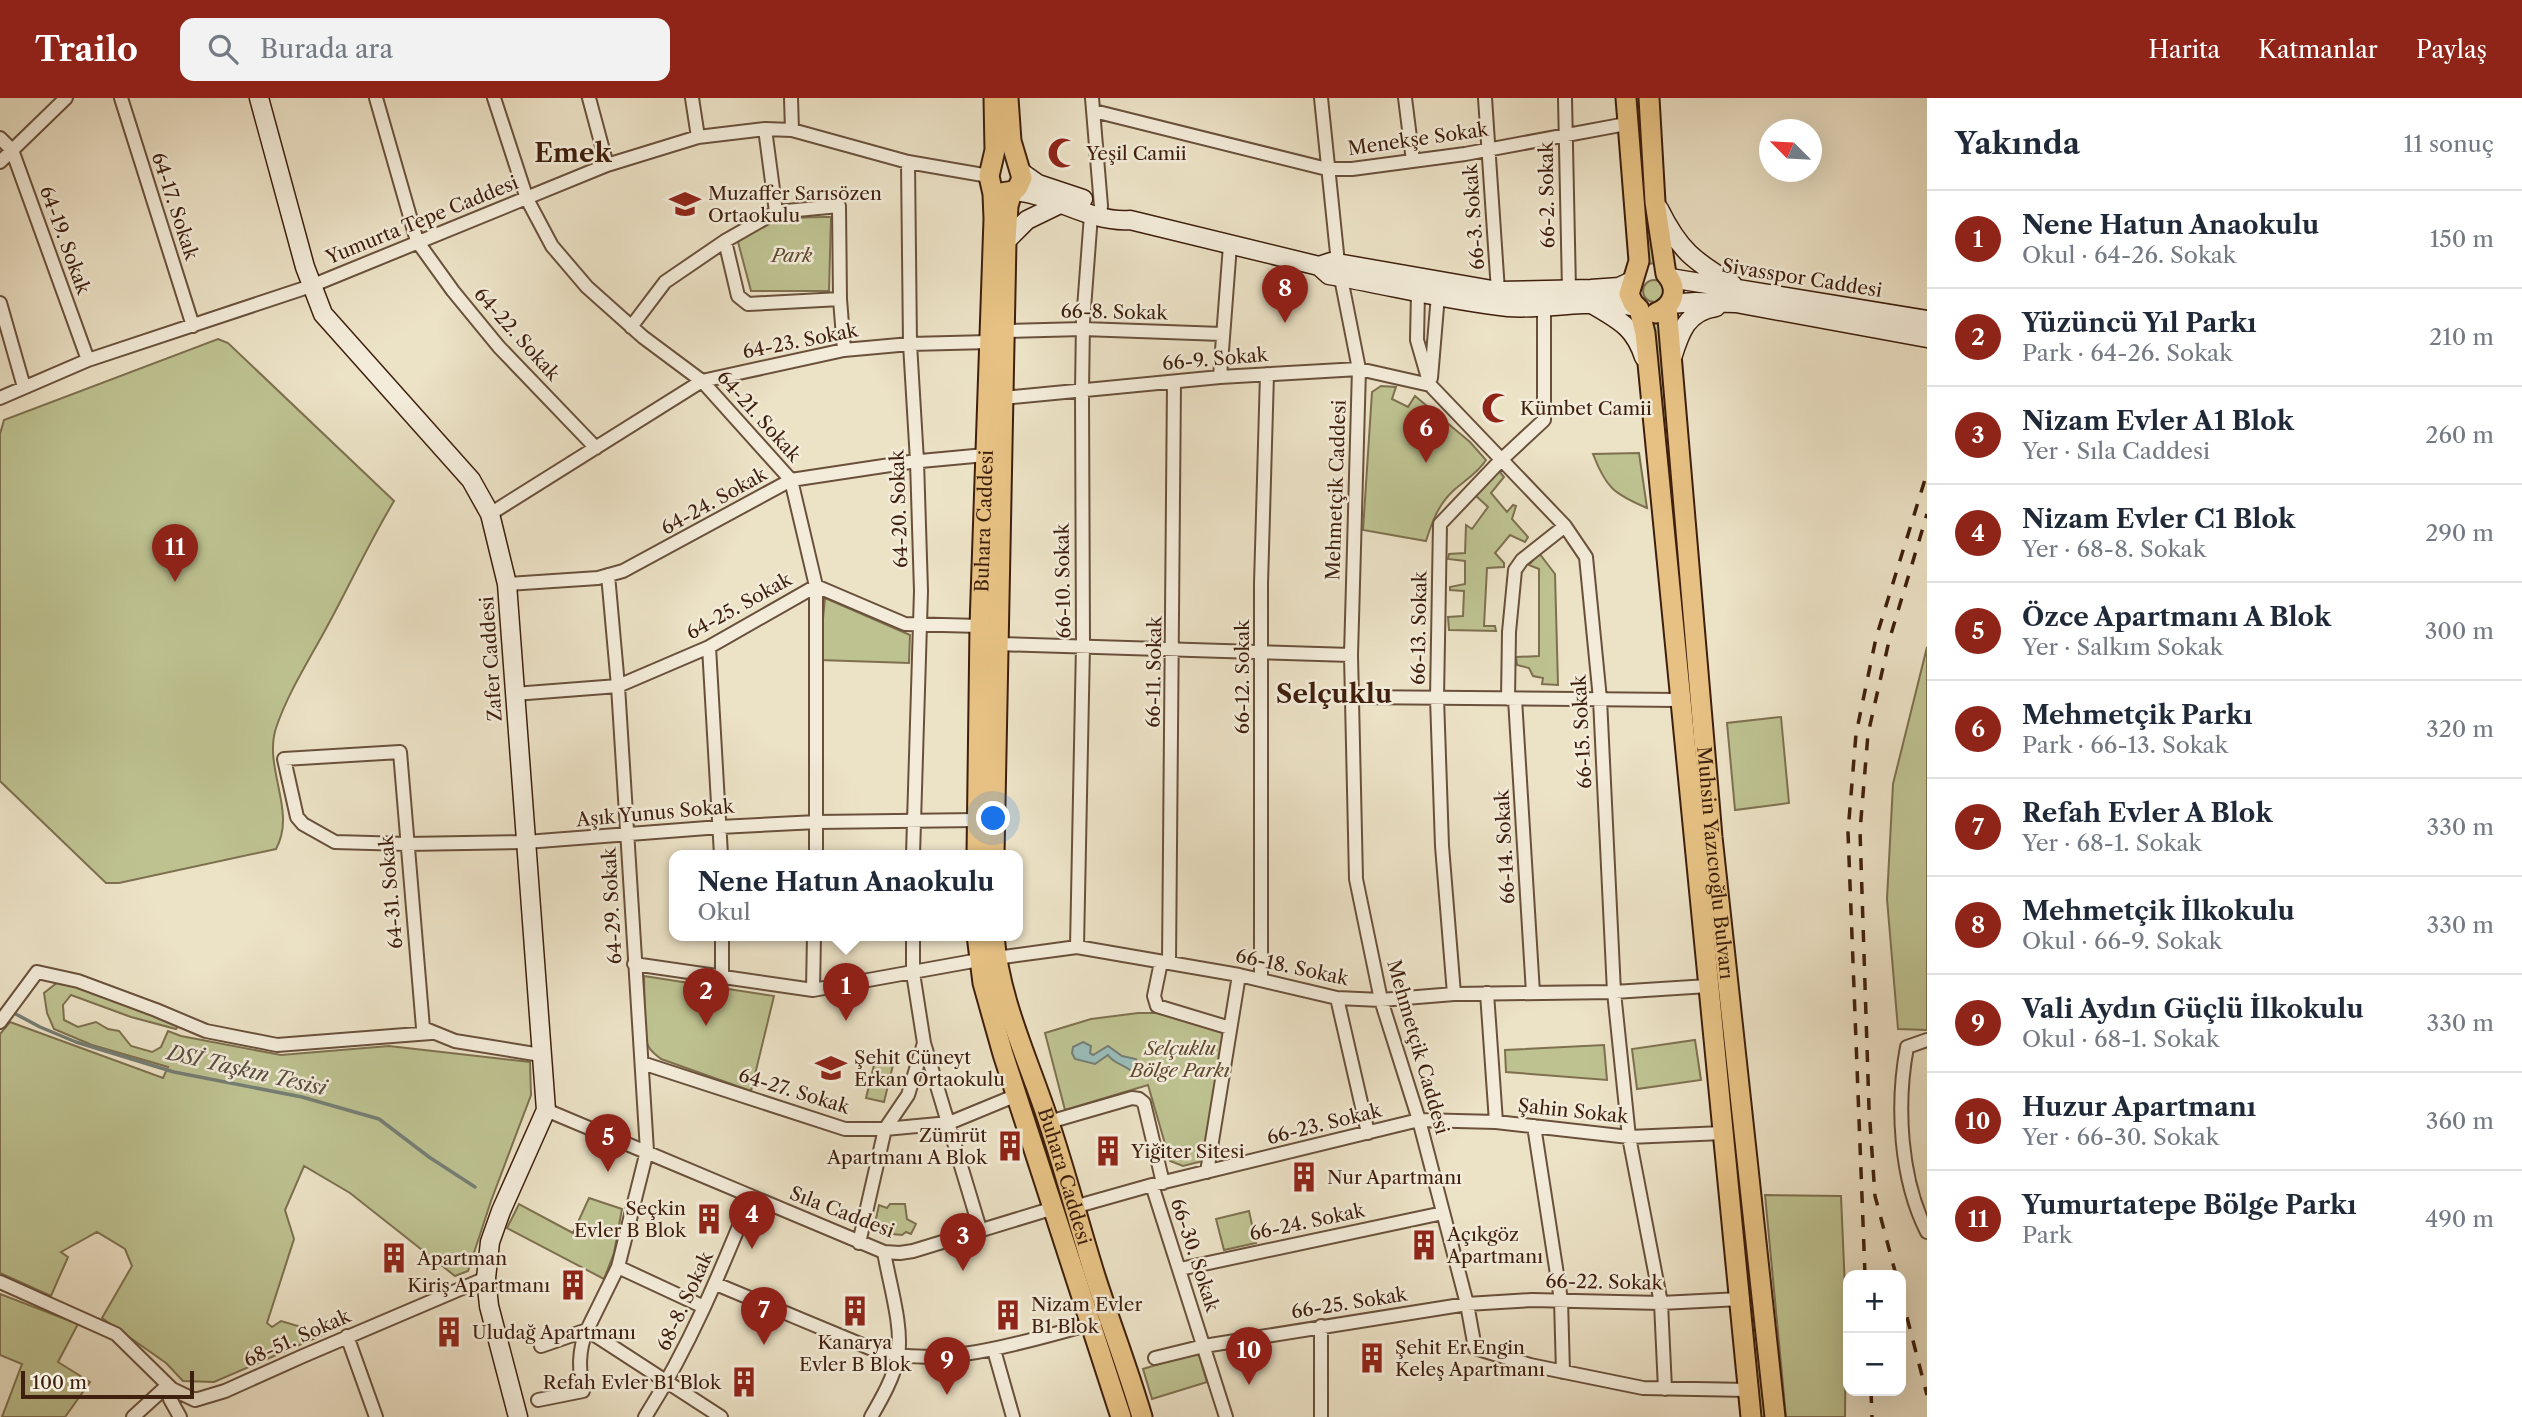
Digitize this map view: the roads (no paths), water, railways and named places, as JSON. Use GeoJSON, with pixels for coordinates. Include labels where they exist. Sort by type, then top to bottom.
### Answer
{"type":"FeatureCollection","features":[{"type":"Feature","properties":{"kind":"main road","name":"Buhara Caddesi"},"geometry":{"type":"LineString","coordinates":[[994,98],[995,145],[990,176],[994,208],[997,336],[1003,398],[994,850]]}},
{"type":"Feature","properties":{"kind":"main road"},"geometry":{"type":"LineString","coordinates":[[1008,98],[1009,134],[1020,169],[1020,184],[1013,191],[1002,193],[990,176],[1002,160],[1009,160],[1020,169]]}},
{"type":"Feature","properties":{"kind":"main road","name":"Muhsin Yazıcıoğlu Bulvarı"},"geometry":{"type":"LineString","coordinates":[[1626,98],[1626,124],[1639,243],[1639,261],[1629,294],[1645,333],[1751,1417]]}},
{"type":"Feature","properties":{"kind":"main road","name":"Muhsin Yazıcıoğlu Bulvarı"},"geometry":{"type":"LineString","coordinates":[[1649,98],[1655,202],[1668,276],[1674,291],[1668,306],[1671,361],[1712,837],[1775,1417]]}},
{"type":"Feature","properties":{"kind":"main road","name":"Buhara Caddesi"},"geometry":{"type":"LineString","coordinates":[[977,850],[985,455],[1008,206],[1013,191]]}},
{"type":"Feature","properties":{"kind":"main road"},"geometry":{"type":"LineString","coordinates":[[1634,278],[1651,269],[1668,276]]}},
{"type":"Feature","properties":{"kind":"main road"},"geometry":{"type":"LineString","coordinates":[[1637,308],[1653,313],[1668,306]]}},
{"type":"Feature","properties":{"kind":"main road","name":"Buhara Caddesi"},"geometry":{"type":"LineString","coordinates":[[980,941],[1005,1000],[1049,1122],[1095,1277],[1142,1417]]}},
{"type":"Feature","properties":{"kind":"main road","name":"Buhara Caddesi"},"geometry":{"type":"LineString","coordinates":[[992,941],[988,959],[989,1006],[1121,1417]]}},
{"type":"Feature","properties":{"kind":"street"},"geometry":{"type":"LineString","coordinates":[[0,162],[66,98]]}},
{"type":"Feature","properties":{"kind":"street","name":"64-17. Sokak"},"geometry":{"type":"LineString","coordinates":[[121,98],[193,326]]}},
{"type":"Feature","properties":{"kind":"street","name":"Zafer Caddesi"},"geometry":{"type":"LineString","coordinates":[[260,98],[311,286],[323,314],[471,480],[490,514],[507,584],[546,1110],[501,1211],[490,1242],[486,1278],[489,1306],[518,1417]]}},
{"type":"Feature","properties":{"kind":"street","name":"64-22. Sokak"},"geometry":{"type":"LineString","coordinates":[[376,98],[417,241],[453,291],[499,347],[596,448]]}},
{"type":"Feature","properties":{"kind":"street","name":"64-21. Sokak"},"geometry":{"type":"LineString","coordinates":[[494,98],[527,199],[552,246],[587,287],[631,327],[702,380],[791,480],[816,586],[816,850]]}},
{"type":"Feature","properties":{"kind":"street"},"geometry":{"type":"LineString","coordinates":[[589,98],[607,165]]}},
{"type":"Feature","properties":{"kind":"street"},"geometry":{"type":"LineString","coordinates":[[692,98],[698,137]]}},
{"type":"Feature","properties":{"kind":"street"},"geometry":{"type":"LineString","coordinates":[[791,98],[792,130]]}},
{"type":"Feature","properties":{"kind":"street","name":"Mehmetçik Caddesi"},"geometry":{"type":"LineString","coordinates":[[1321,98],[1326,169],[1340,270],[1359,369],[1351,655],[1356,879],[1381,1000],[1419,1120],[1467,1304],[1475,1348],[1530,1365],[1643,1388],[1749,1390]]}},
{"type":"Feature","properties":{"kind":"street"},"geometry":{"type":"LineString","coordinates":[[1405,98],[1413,161]]}},
{"type":"Feature","properties":{"kind":"street","name":"66-3. Sokak"},"geometry":{"type":"LineString","coordinates":[[1485,98],[1499,291]]}},
{"type":"Feature","properties":{"kind":"street","name":"66-2. Sokak"},"geometry":{"type":"LineString","coordinates":[[1565,98],[1569,290]]}},
{"type":"Feature","properties":{"kind":"street","name":"Menekşe Sokak"},"geometry":{"type":"LineString","coordinates":[[1093,105],[1326,169],[1352,169],[1413,161],[1626,124]]}},
{"type":"Feature","properties":{"kind":"street","name":"66-10. Sokak"},"geometry":{"type":"LineString","coordinates":[[1077,947],[1083,645],[1083,329],[1097,212],[1093,105]]}},
{"type":"Feature","properties":{"kind":"street"},"geometry":{"type":"LineString","coordinates":[[765,129],[776,212]]}},
{"type":"Feature","properties":{"kind":"street","name":"Yumurta Tepe Caddesi"},"geometry":{"type":"LineString","coordinates":[[0,398],[88,359],[311,286],[607,165],[698,137],[765,129],[792,130],[908,162],[990,176]]}},
{"type":"Feature","properties":{"kind":"street","name":"64-19. Sokak"},"geometry":{"type":"LineString","coordinates":[[0,138],[12,150],[88,359]]}},
{"type":"Feature","properties":{"kind":"street","name":"64-20. Sokak"},"geometry":{"type":"LineString","coordinates":[[908,162],[910,344],[918,461],[921,625],[913,850]]}},
{"type":"Feature","properties":{"kind":"street"},"geometry":{"type":"LineString","coordinates":[[1020,169],[1038,184],[1097,212]]}},
{"type":"Feature","properties":{"kind":"street"},"geometry":{"type":"LineString","coordinates":[[1013,191],[1060,205],[1097,212],[1123,213],[1130,220],[1319,265],[1329,275],[1340,270],[1499,291],[1619,287],[1634,278]]}},
{"type":"Feature","properties":{"kind":"street"},"geometry":{"type":"LineString","coordinates":[[1655,202],[1671,234],[1685,251],[1737,296],[1696,313],[1683,326],[1671,361]]}},
{"type":"Feature","properties":{"kind":"street"},"geometry":{"type":"LineString","coordinates":[[1006,241],[1027,220],[1060,205]]}},
{"type":"Feature","properties":{"kind":"street"},"geometry":{"type":"LineString","coordinates":[[631,327],[665,282],[724,241],[776,212],[838,206],[839,299],[844,350]]}},
{"type":"Feature","properties":{"kind":"street"},"geometry":{"type":"LineString","coordinates":[[724,241],[737,296],[748,304],[839,299]]}},
{"type":"Feature","properties":{"kind":"street"},"geometry":{"type":"LineString","coordinates":[[1220,377],[1230,245]]}},
{"type":"Feature","properties":{"kind":"street"},"geometry":{"type":"LineString","coordinates":[[1340,270],[1418,292],[1510,307],[1592,304],[1637,308]]}},
{"type":"Feature","properties":{"kind":"street","name":"Sivasspor Caddesi"},"geometry":{"type":"LineString","coordinates":[[1668,276],[1737,296],[1844,315],[1927,338]]}},
{"type":"Feature","properties":{"kind":"street"},"geometry":{"type":"LineString","coordinates":[[1418,292],[1417,340],[1430,385]]}},
{"type":"Feature","properties":{"kind":"street"},"geometry":{"type":"LineString","coordinates":[[1430,385],[1438,295]]}},
{"type":"Feature","properties":{"kind":"street","name":"Sivasspor Caddesi"},"geometry":{"type":"LineString","coordinates":[[1668,306],[1737,296]]}},
{"type":"Feature","properties":{"kind":"street"},"geometry":{"type":"LineString","coordinates":[[0,303],[24,387]]}},
{"type":"Feature","properties":{"kind":"street"},"geometry":{"type":"LineString","coordinates":[[1592,304],[1635,334],[1647,367]]}},
{"type":"Feature","properties":{"kind":"street","name":"66-13. Sokak"},"geometry":{"type":"LineString","coordinates":[[1454,994],[1442,846],[1437,698],[1440,524],[1500,461],[1544,421],[1544,306]]}},
{"type":"Feature","properties":{"kind":"street","name":"Sivasspor Caddesi"},"geometry":{"type":"LineString","coordinates":[[1844,315],[1927,320]]}},
{"type":"Feature","properties":{"kind":"street","name":"66-8. Sokak"},"geometry":{"type":"LineString","coordinates":[[997,336],[1083,329],[1222,334]]}},
{"type":"Feature","properties":{"kind":"street","name":"64-23. Sokak"},"geometry":{"type":"LineString","coordinates":[[490,514],[702,380],[844,350],[997,336]]}},
{"type":"Feature","properties":{"kind":"street","name":"66-9. Sokak"},"geometry":{"type":"LineString","coordinates":[[1003,398],[1220,377],[1359,369],[1430,385]]}},
{"type":"Feature","properties":{"kind":"street","name":"66-12. Sokak"},"geometry":{"type":"LineString","coordinates":[[1261,980],[1261,652],[1266,374]]}},
{"type":"Feature","properties":{"kind":"street","name":"66-11. Sokak"},"geometry":{"type":"LineString","coordinates":[[1174,382],[1174,649],[1165,962],[1154,1000],[1159,1008],[1230,1028]]}},
{"type":"Feature","properties":{"kind":"street","name":"66-15. Sokak"},"geometry":{"type":"LineString","coordinates":[[1430,385],[1564,526],[1586,557],[1600,699],[1614,992],[1629,1137],[1661,1303],[1665,1389]]}},
{"type":"Feature","properties":{"kind":"street","name":"64-24. Sokak"},"geometry":{"type":"LineString","coordinates":[[507,584],[598,578],[623,571],[791,480],[918,461],[985,455]]}},
{"type":"Feature","properties":{"kind":"street","name":"66-14. Sokak"},"geometry":{"type":"LineString","coordinates":[[1533,993],[1509,632],[1515,570],[1522,560],[1564,526]]}},
{"type":"Feature","properties":{"kind":"street","name":"64-29. Sokak"},"geometry":{"type":"LineString","coordinates":[[538,1400],[583,1391],[579,1371],[583,1340],[618,1267],[647,1151],[618,686],[608,575]]}},
{"type":"Feature","properties":{"kind":"street","name":"64-25. Sokak"},"geometry":{"type":"LineString","coordinates":[[514,694],[618,686],[709,647],[816,586],[905,624],[980,626]]}},
{"type":"Feature","properties":{"kind":"street"},"geometry":{"type":"LineString","coordinates":[[998,644],[1351,655]]}},
{"type":"Feature","properties":{"kind":"street"},"geometry":{"type":"LineString","coordinates":[[709,647],[721,850]]}},
{"type":"Feature","properties":{"kind":"street"},"geometry":{"type":"LineString","coordinates":[[1351,697],[1679,700]]}},
{"type":"Feature","properties":{"kind":"street","name":"64-31. Sokak"},"geometry":{"type":"LineString","coordinates":[[335,842],[303,824],[297,817],[284,759],[400,752],[406,844],[427,1031]]}},
{"type":"Feature","properties":{"kind":"street","name":"Aşık Yunus Sokak"},"geometry":{"type":"LineString","coordinates":[[335,842],[526,842],[817,822],[977,820]]}},
{"type":"Feature","properties":{"kind":"street"},"geometry":{"type":"LineString","coordinates":[[722,941],[722,977]]}},
{"type":"Feature","properties":{"kind":"street"},"geometry":{"type":"LineString","coordinates":[[813,990],[814,941]]}},
{"type":"Feature","properties":{"kind":"street"},"geometry":{"type":"LineString","coordinates":[[913,941],[913,973],[924,1043],[980,1229]]}},
{"type":"Feature","properties":{"kind":"street","name":"66-18. Sokak"},"geometry":{"type":"LineString","coordinates":[[634,964],[813,990],[988,959],[1077,947],[1239,975],[1337,998],[1381,1000],[1454,994],[1614,992],[1708,986]]}},
{"type":"Feature","properties":{"kind":"street"},"geometry":{"type":"LineString","coordinates":[[2,1020],[37,972],[78,981],[206,1031],[277,1045],[427,1031],[455,1041],[541,1055]]}},
{"type":"Feature","properties":{"kind":"street"},"geometry":{"type":"LineString","coordinates":[[1207,1172],[1239,975]]}},
{"type":"Feature","properties":{"kind":"street"},"geometry":{"type":"LineString","coordinates":[[1487,993],[1496,1122]]}},
{"type":"Feature","properties":{"kind":"street"},"geometry":{"type":"LineString","coordinates":[[1337,998],[1368,1133]]}},
{"type":"Feature","properties":{"kind":"street"},"geometry":{"type":"LineString","coordinates":[[1927,1040],[1907,1047],[1902,1074],[1904,1167],[1917,1212],[1927,1232]]}},
{"type":"Feature","properties":{"kind":"street"},"geometry":{"type":"LineString","coordinates":[[859,1243],[885,1129],[908,1095],[924,1043]]}},
{"type":"Feature","properties":{"kind":"street","name":"64-27. Sokak"},"geometry":{"type":"LineString","coordinates":[[642,1063],[845,1129],[949,1124],[1017,1094]]}},
{"type":"Feature","properties":{"kind":"street","name":"66-30. Sokak"},"geometry":{"type":"LineString","coordinates":[[1049,1122],[1132,1098],[1144,1103],[1157,1184],[1226,1417]]}},
{"type":"Feature","properties":{"kind":"street","name":"Sıla Caddesi"},"geometry":{"type":"LineString","coordinates":[[546,1110],[884,1252],[906,1253],[1054,1208]]}},
{"type":"Feature","properties":{"kind":"street","name":"Şahin Sokak"},"geometry":{"type":"LineString","coordinates":[[1419,1120],[1496,1122],[1629,1137],[1723,1133]]}},
{"type":"Feature","properties":{"kind":"street","name":"66-23. Sokak"},"geometry":{"type":"LineString","coordinates":[[1074,1207],[1419,1120]]}},
{"type":"Feature","properties":{"kind":"street"},"geometry":{"type":"LineString","coordinates":[[1535,1126],[1561,1300],[1563,1372]]}},
{"type":"Feature","properties":{"kind":"street","name":"68-8. Sokak"},"geometry":{"type":"LineString","coordinates":[[645,1417],[667,1382],[705,1307],[751,1197]]}},
{"type":"Feature","properties":{"kind":"street","name":"66-24. Sokak"},"geometry":{"type":"LineString","coordinates":[[1180,1269],[1443,1213]]}},
{"type":"Feature","properties":{"kind":"street"},"geometry":{"type":"LineString","coordinates":[[872,1417],[886,1390],[898,1356],[897,1325],[884,1252]]}},
{"type":"Feature","properties":{"kind":"street"},"geometry":{"type":"LineString","coordinates":[[618,1267],[705,1307]]}},
{"type":"Feature","properties":{"kind":"street","name":"68-51. Sokak"},"geometry":{"type":"LineString","coordinates":[[168,1385],[189,1398],[203,1398],[225,1391],[346,1336],[486,1278]]}},
{"type":"Feature","properties":{"kind":"street"},"geometry":{"type":"LineString","coordinates":[[0,1282],[116,1334],[168,1385],[170,1399],[180,1417]]}},
{"type":"Feature","properties":{"kind":"street"},"geometry":{"type":"LineString","coordinates":[[716,1284],[872,1349],[898,1356],[994,1350],[1091,1324]]}},
{"type":"Feature","properties":{"kind":"street","name":"66-22. Sokak"},"geometry":{"type":"LineString","coordinates":[[1467,1304],[1561,1300],[1661,1303],[1740,1299]]}},
{"type":"Feature","properties":{"kind":"street","name":"66-25. Sokak"},"geometry":{"type":"LineString","coordinates":[[1155,1359],[1204,1346],[1467,1304]]}},
{"type":"Feature","properties":{"kind":"street"},"geometry":{"type":"LineString","coordinates":[[1321,1326],[1321,1417]]}},
{"type":"Feature","properties":{"kind":"street"},"geometry":{"type":"LineString","coordinates":[[541,1346],[587,1330],[721,1417]]}},
{"type":"Feature","properties":{"kind":"street"},"geometry":{"type":"LineString","coordinates":[[346,1336],[373,1416]]}},
{"type":"Feature","properties":{"kind":"street"},"geometry":{"type":"LineString","coordinates":[[994,1350],[1013,1417]]}},
{"type":"Feature","properties":{"kind":"street"},"geometry":{"type":"LineString","coordinates":[[133,1417],[168,1385]]}},
{"type":"Feature","properties":{"kind":"water"},"geometry":{"type":"Polygon","coordinates":[[[1083,1042],[1091,1046],[1090,1053],[1093,1055],[1108,1046],[1122,1056],[1136,1059],[1138,1067],[1130,1070],[1108,1055],[1095,1064],[1075,1059],[1073,1047],[1083,1042]]]}},
{"type":"Feature","properties":{"kind":"waterway","name":"DSİ Taşkın Tesisi"},"geometry":{"type":"LineString","coordinates":[[12,1012],[76,1042],[174,1072],[302,1097],[379,1119],[429,1157],[475,1187]]}},
{"type":"Feature","properties":{"kind":"railway"},"geometry":{"type":"LineString","coordinates":[[1865,1270],[1848,832],[1856,734],[1876,638],[1927,473]]}},
{"type":"Feature","properties":{"kind":"railway"},"geometry":{"type":"LineString","coordinates":[[1895,1270],[1875,1196],[1869,1108],[1860,831],[1868,734],[1889,641],[1927,514]]}},
{"type":"Feature","properties":{"kind":"railway"},"geometry":{"type":"LineString","coordinates":[[1906,1313],[1927,1395]]}},
{"type":"Feature","properties":{"kind":"railway"},"geometry":{"type":"LineString","coordinates":[[1871,1396],[1872,1417]]}},
{"type":"Feature","properties":{"kind":"place","name":"Yeşil Camii"},"geometry":{"type":"Point","coordinates":[1063,153]}},
{"type":"Feature","properties":{"kind":"place","name":"Muzaffer Sarısözen Ortaokulu"},"geometry":{"type":"Point","coordinates":[685,204]}},
{"type":"Feature","properties":{"kind":"place","name":"Mehmetçik İlkokulu"},"geometry":{"type":"Point","coordinates":[1285,323]}},
{"type":"Feature","properties":{"kind":"place","name":"Kümbet Camii"},"geometry":{"type":"Point","coordinates":[1497,408]}},
{"type":"Feature","properties":{"kind":"place","name":"Mehmetçik Parkı"},"geometry":{"type":"Point","coordinates":[1426,463]}},
{"type":"Feature","properties":{"kind":"place","name":"Yumurtatepe Bölge Parkı"},"geometry":{"type":"Point","coordinates":[175,582]}},
{"type":"Feature","properties":{"kind":"place","name":"Nene Hatun Anaokulu"},"geometry":{"type":"Point","coordinates":[846,1021]}},
{"type":"Feature","properties":{"kind":"place","name":"Yüzüncü Yıl Parkı"},"geometry":{"type":"Point","coordinates":[706,1026]}},
{"type":"Feature","properties":{"kind":"place","name":"Şehit Cüneyt Erkan Ortaokulu"},"geometry":{"type":"Point","coordinates":[831,1068]}},
{"type":"Feature","properties":{"kind":"place","name":"Zümrüt Apartmanı A Blok"},"geometry":{"type":"Point","coordinates":[1010,1146]}},
{"type":"Feature","properties":{"kind":"place","name":"Yiğiter Sitesi"},"geometry":{"type":"Point","coordinates":[1108,1151]}},
{"type":"Feature","properties":{"kind":"place","name":"Özce Apartmanı A Blok"},"geometry":{"type":"Point","coordinates":[608,1172]}},
{"type":"Feature","properties":{"kind":"place","name":"Nur Apartmanı"},"geometry":{"type":"Point","coordinates":[1304,1177]}},
{"type":"Feature","properties":{"kind":"place","name":"Seçkin Evler B Blok"},"geometry":{"type":"Point","coordinates":[709,1219]}},
{"type":"Feature","properties":{"kind":"place","name":"Açıkgöz Apartmanı"},"geometry":{"type":"Point","coordinates":[1424,1245]}},
{"type":"Feature","properties":{"kind":"place","name":"Nizam Evler C1 Blok"},"geometry":{"type":"Point","coordinates":[752,1249]}},
{"type":"Feature","properties":{"kind":"place","name":"Apartman"},"geometry":{"type":"Point","coordinates":[394,1258]}},
{"type":"Feature","properties":{"kind":"place","name":"Nizam Evler A1 Blok"},"geometry":{"type":"Point","coordinates":[963,1271]}},
{"type":"Feature","properties":{"kind":"place","name":"Kiriş Apartmanı"},"geometry":{"type":"Point","coordinates":[573,1285]}},
{"type":"Feature","properties":{"kind":"place","name":"Kanarya Evler B Blok"},"geometry":{"type":"Point","coordinates":[855,1311]}},
{"type":"Feature","properties":{"kind":"place","name":"Nizam Evler B1 Blok"},"geometry":{"type":"Point","coordinates":[1008,1315]}},
{"type":"Feature","properties":{"kind":"place","name":"Uludağ Apartmanı"},"geometry":{"type":"Point","coordinates":[449,1332]}},
{"type":"Feature","properties":{"kind":"place","name":"Refah Evler A Blok"},"geometry":{"type":"Point","coordinates":[764,1345]}},
{"type":"Feature","properties":{"kind":"place","name":"Şehit Er Engin Keleş Apartmanı"},"geometry":{"type":"Point","coordinates":[1372,1358]}},
{"type":"Feature","properties":{"kind":"place","name":"Refah Evler B1 Blok"},"geometry":{"type":"Point","coordinates":[744,1382]}},
{"type":"Feature","properties":{"kind":"place","name":"Huzur Apartmanı"},"geometry":{"type":"Point","coordinates":[1249,1385]}},
{"type":"Feature","properties":{"kind":"place","name":"Vali Aydın Güçlü İlkokulu"},"geometry":{"type":"Point","coordinates":[947,1395]}},
{"type":"Feature","properties":{"kind":"district","name":"Emek"},"geometry":{"type":"Point","coordinates":[573,153]}},
{"type":"Feature","properties":{"kind":"district","name":"Selçuklu"},"geometry":{"type":"Point","coordinates":[1334,694]}},
{"type":"Feature","properties":{"kind":"park label","name":"Park"},"geometry":{"type":"Point","coordinates":[792,255]}},
{"type":"Feature","properties":{"kind":"park label","name":"Selçuklu Bölge Parkı"},"geometry":{"type":"Point","coordinates":[1180,1059]}}]}
